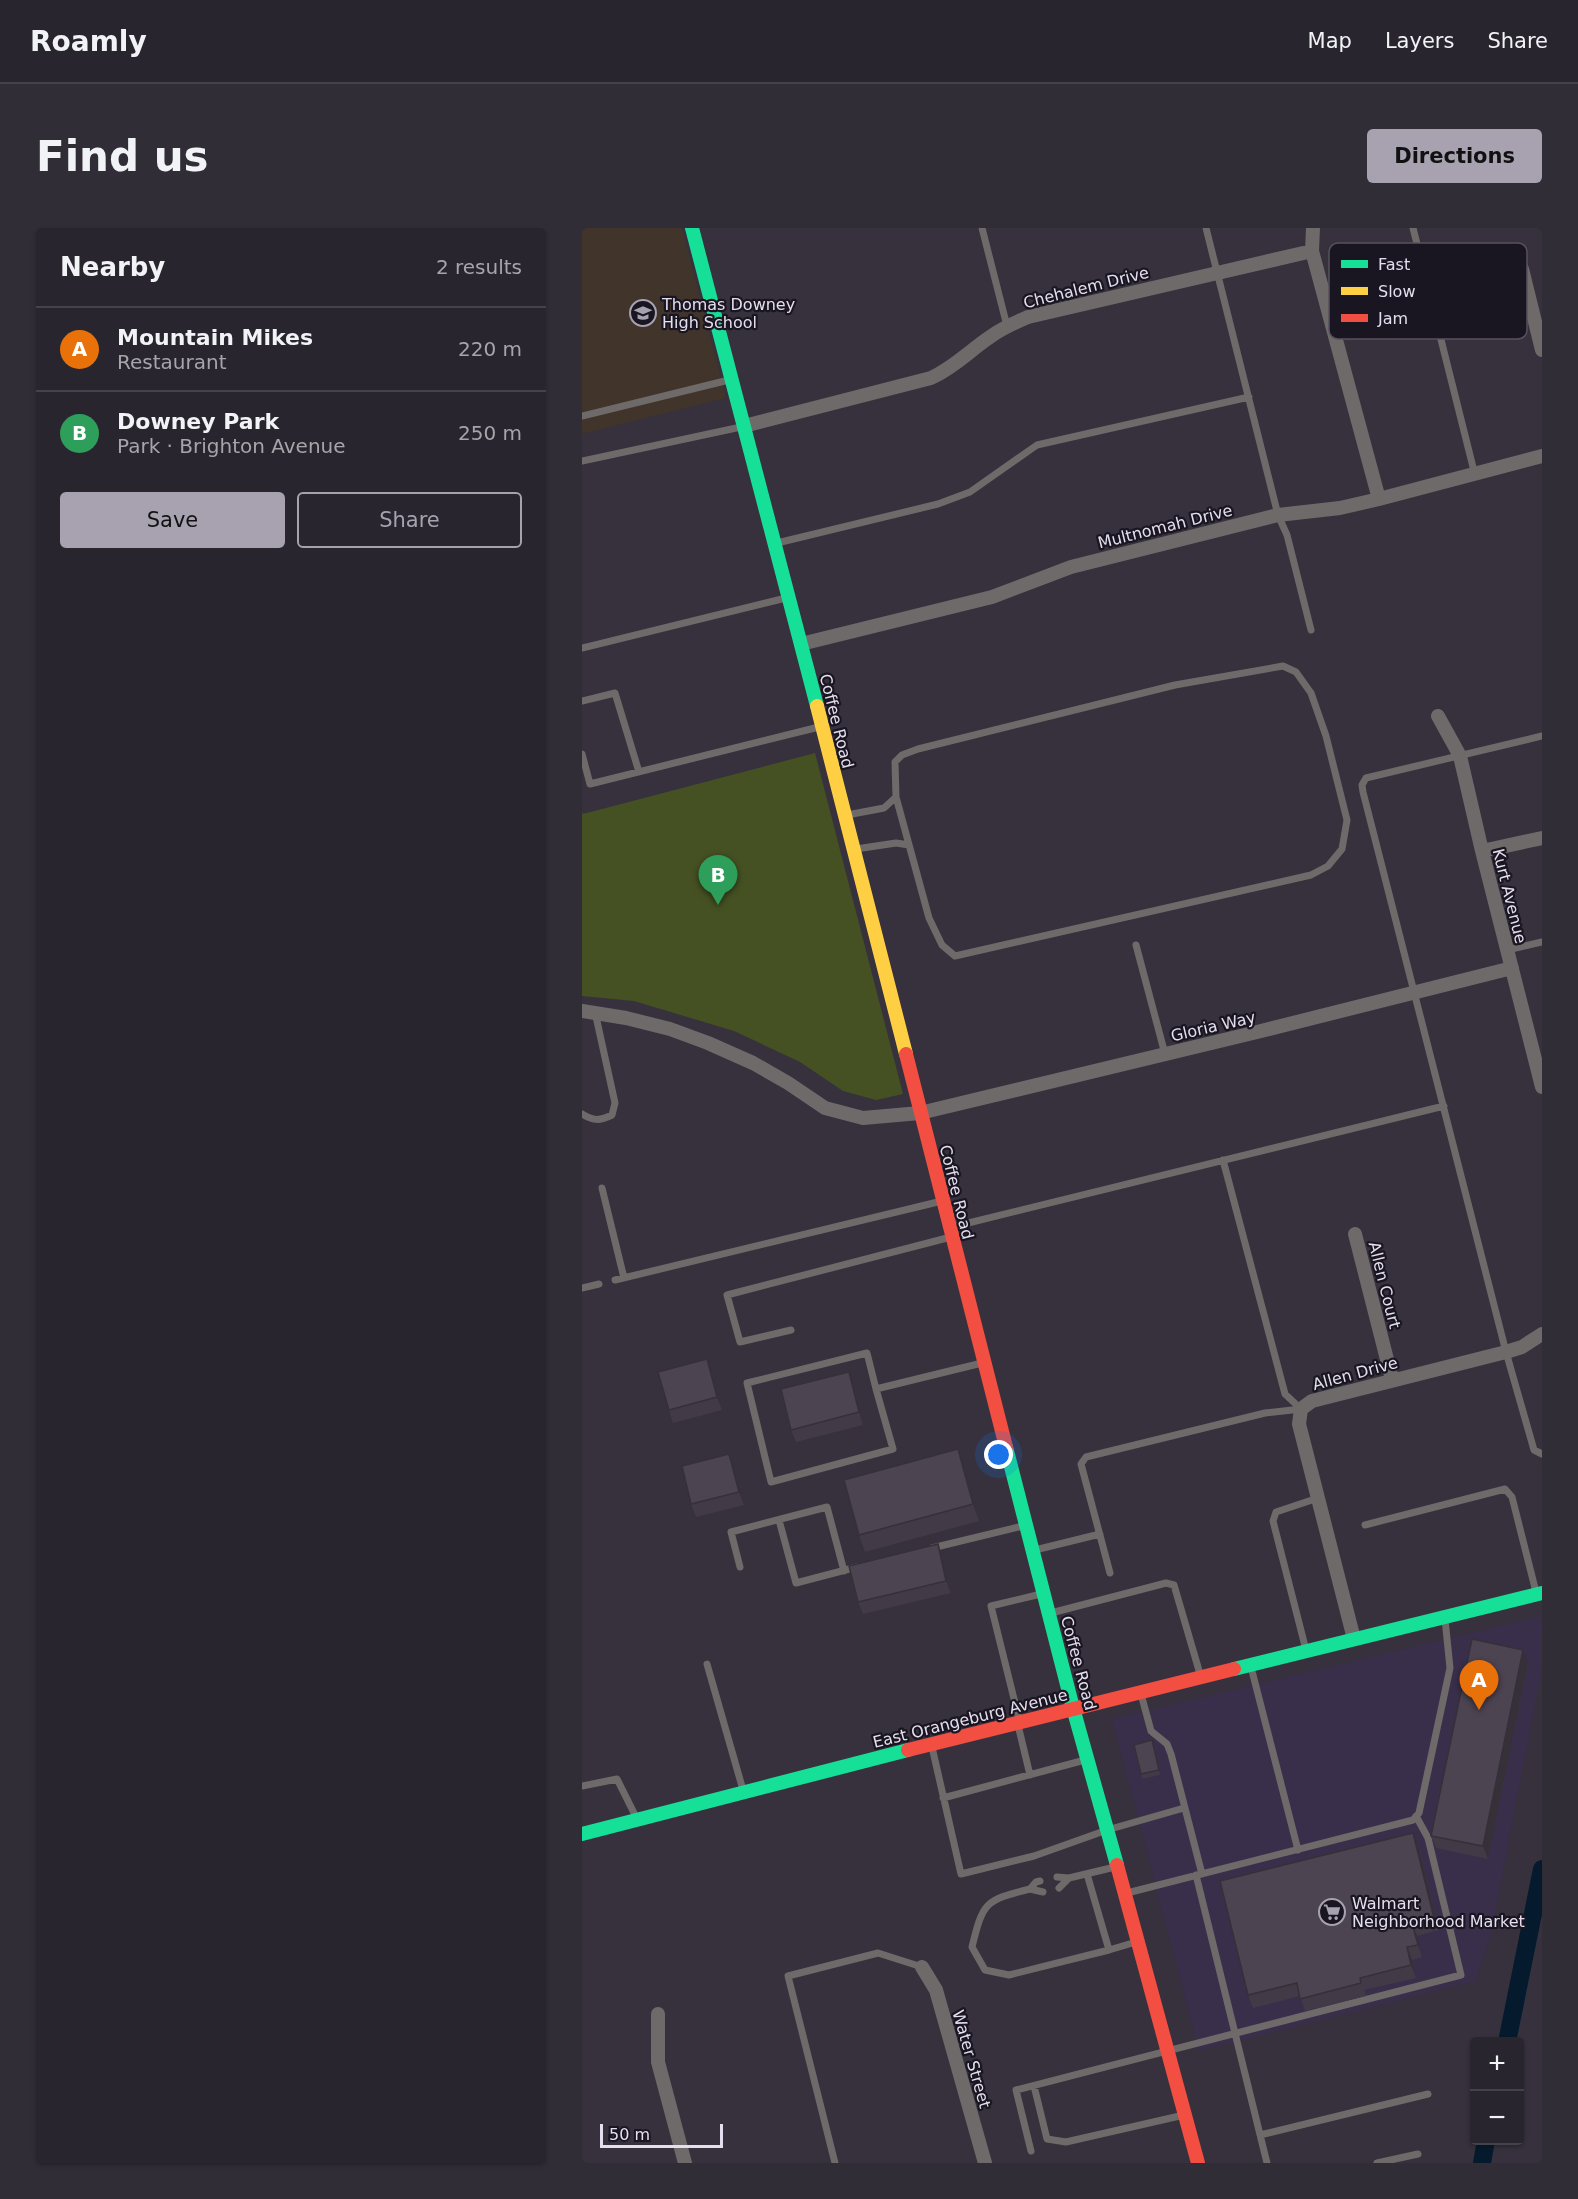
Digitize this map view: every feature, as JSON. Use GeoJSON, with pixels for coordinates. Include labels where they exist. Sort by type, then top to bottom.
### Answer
{"type":"FeatureCollection","features":[{"type":"Feature","properties":{"kind":"main road","name":"Coffee Road"},"geometry":{"type":"LineString","coordinates":[[692,228],[801,644],[1048,1614],[1198,2163]]}},
{"type":"Feature","properties":{"kind":"main road","name":"East Orangeburg Avenue"},"geometry":{"type":"LineString","coordinates":[[582,1834],[1073,1708],[1539,1594]]}},
{"type":"Feature","properties":{"kind":"street"},"geometry":{"type":"LineString","coordinates":[[1313,228],[1312,251],[1329,314]]}},
{"type":"Feature","properties":{"kind":"street","name":"Chehalem Drive"},"geometry":{"type":"LineString","coordinates":[[744,426],[931,378],[959,363],[988,338],[1007,326],[1028,317],[1312,251]]}},
{"type":"Feature","properties":{"kind":"street"},"geometry":{"type":"LineString","coordinates":[[1527,289],[1542,350]]}},
{"type":"Feature","properties":{"kind":"street"},"geometry":{"type":"LineString","coordinates":[[1336,339],[1379,500]]}},
{"type":"Feature","properties":{"kind":"street","name":"Multnomah Drive"},"geometry":{"type":"LineString","coordinates":[[801,644],[992,597],[1071,567],[1278,514],[1340,508],[1379,500],[1542,456]]}},
{"type":"Feature","properties":{"kind":"street","name":"Kurt Avenue"},"geometry":{"type":"LineString","coordinates":[[1438,716],[1460,756],[1542,1087]]}},
{"type":"Feature","properties":{"kind":"street"},"geometry":{"type":"LineString","coordinates":[[1482,851],[1542,838]]}},
{"type":"Feature","properties":{"kind":"street","name":"Gloria Way"},"geometry":{"type":"LineString","coordinates":[[588,1012],[626,1018],[670,1029],[708,1043],[753,1063],[825,1108],[863,1118],[920,1113],[1512,968]]}},
{"type":"Feature","properties":{"kind":"street","name":"Allen Court"},"geometry":{"type":"LineString","coordinates":[[1355,1234],[1392,1379]]}},
{"type":"Feature","properties":{"kind":"street","name":"Allen Drive"},"geometry":{"type":"LineString","coordinates":[[1354,1639],[1299,1424],[1301,1409],[1312,1401],[1506,1352],[1522,1347],[1542,1334]]}},
{"type":"Feature","properties":{"kind":"street","name":"Water Street"},"geometry":{"type":"LineString","coordinates":[[922,1966],[936,1990],[985,2163]]}},
{"type":"Feature","properties":{"kind":"street"},"geometry":{"type":"LineString","coordinates":[[658,2014],[658,2062],[685,2163]]}},
{"type":"Feature","properties":{"kind":"lane"},"geometry":{"type":"LineString","coordinates":[[982,228],[1007,326]]}},
{"type":"Feature","properties":{"kind":"lane"},"geometry":{"type":"LineString","coordinates":[[1206,228],[1278,514],[1287,535],[1311,630]]}},
{"type":"Feature","properties":{"kind":"lane"},"geometry":{"type":"LineString","coordinates":[[1413,228],[1417,243]]}},
{"type":"Feature","properties":{"kind":"lane"},"geometry":{"type":"LineString","coordinates":[[1441,339],[1475,475]]}},
{"type":"Feature","properties":{"kind":"lane"},"geometry":{"type":"LineString","coordinates":[[582,417],[731,379]]}},
{"type":"Feature","properties":{"kind":"lane"},"geometry":{"type":"LineString","coordinates":[[775,544],[938,504],[970,492],[1037,445],[1249,396]]}},
{"type":"Feature","properties":{"kind":"lane"},"geometry":{"type":"LineString","coordinates":[[582,461],[744,426]]}},
{"type":"Feature","properties":{"kind":"lane"},"geometry":{"type":"LineString","coordinates":[[582,648],[789,598]]}},
{"type":"Feature","properties":{"kind":"lane"},"geometry":{"type":"LineString","coordinates":[[1282,666],[1296,672],[1311,693],[1326,736],[1347,820],[1342,849],[1328,866],[1311,875],[955,956],[942,945],[929,918],[909,845],[896,797],[895,762],[902,755],[918,749],[1175,685],[1282,666]]}},
{"type":"Feature","properties":{"kind":"lane"},"geometry":{"type":"LineString","coordinates":[[582,701],[615,693],[639,772]]}},
{"type":"Feature","properties":{"kind":"lane"},"geometry":{"type":"LineString","coordinates":[[582,754],[590,784],[822,727]]}},
{"type":"Feature","properties":{"kind":"lane"},"geometry":{"type":"LineString","coordinates":[[1542,736],[1366,778],[1362,785],[1506,1352],[1534,1450],[1542,1454]]}},
{"type":"Feature","properties":{"kind":"lane"},"geometry":{"type":"LineString","coordinates":[[844,815],[884,808],[896,797]]}},
{"type":"Feature","properties":{"kind":"lane"},"geometry":{"type":"LineString","coordinates":[[853,850],[896,843],[909,845]]}},
{"type":"Feature","properties":{"kind":"lane"},"geometry":{"type":"LineString","coordinates":[[1507,950],[1542,942]]}},
{"type":"Feature","properties":{"kind":"lane"},"geometry":{"type":"LineString","coordinates":[[1136,945],[1165,1054]]}},
{"type":"Feature","properties":{"kind":"lane"},"geometry":{"type":"LineString","coordinates":[[582,1114],[591,1120],[603,1120],[612,1115],[615,1103],[588,1012]]}},
{"type":"Feature","properties":{"kind":"lane"},"geometry":{"type":"LineString","coordinates":[[791,1330],[740,1342],[727,1294],[1223,1160],[1444,1106]]}},
{"type":"Feature","properties":{"kind":"lane"},"geometry":{"type":"LineString","coordinates":[[1223,1160],[1285,1394],[1301,1409]]}},
{"type":"Feature","properties":{"kind":"lane"},"geometry":{"type":"LineString","coordinates":[[602,1188],[624,1278]]}},
{"type":"Feature","properties":{"kind":"lane"},"geometry":{"type":"LineString","coordinates":[[615,1280],[942,1202]]}},
{"type":"Feature","properties":{"kind":"lane"},"geometry":{"type":"LineString","coordinates":[[582,1288],[599,1284]]}},
{"type":"Feature","properties":{"kind":"lane"},"geometry":{"type":"LineString","coordinates":[[867,1353],[876,1389],[892,1449],[771,1482],[747,1383],[867,1353]]}},
{"type":"Feature","properties":{"kind":"lane"},"geometry":{"type":"LineString","coordinates":[[876,1389],[984,1362]]}},
{"type":"Feature","properties":{"kind":"lane"},"geometry":{"type":"LineString","coordinates":[[1110,1573],[1081,1464],[1086,1457],[1265,1413],[1301,1409]]}},
{"type":"Feature","properties":{"kind":"lane"},"geometry":{"type":"LineString","coordinates":[[1365,1525],[1505,1489],[1512,1497],[1539,1594]]}},
{"type":"Feature","properties":{"kind":"lane"},"geometry":{"type":"LineString","coordinates":[[1306,1651],[1273,1521],[1276,1512],[1318,1498]]}},
{"type":"Feature","properties":{"kind":"lane"},"geometry":{"type":"LineString","coordinates":[[740,1567],[731,1532],[827,1507],[844,1571]]}},
{"type":"Feature","properties":{"kind":"lane"},"geometry":{"type":"LineString","coordinates":[[779,1520],[796,1583],[867,1565]]}},
{"type":"Feature","properties":{"kind":"lane"},"geometry":{"type":"LineString","coordinates":[[923,1551],[1026,1525]]}},
{"type":"Feature","properties":{"kind":"lane"},"geometry":{"type":"LineString","coordinates":[[1032,1550],[1100,1534]]}},
{"type":"Feature","properties":{"kind":"lane"},"geometry":{"type":"LineString","coordinates":[[1048,1614],[1166,1583],[1174,1585],[1201,1677]]}},
{"type":"Feature","properties":{"kind":"lane"},"geometry":{"type":"LineString","coordinates":[[1030,1775],[991,1606],[1044,1594]]}},
{"type":"Feature","properties":{"kind":"lane"},"geometry":{"type":"LineString","coordinates":[[1125,1893],[1413,1820],[1419,1813],[1450,1668],[1445,1617]]}},
{"type":"Feature","properties":{"kind":"lane"},"geometry":{"type":"LineString","coordinates":[[707,1664],[743,1793]]}},
{"type":"Feature","properties":{"kind":"lane"},"geometry":{"type":"LineString","coordinates":[[1251,1665],[1298,1850]]}},
{"type":"Feature","properties":{"kind":"lane"},"geometry":{"type":"LineString","coordinates":[[1140,1692],[1151,1731],[1167,1744],[1171,1754],[1267,2163]]}},
{"type":"Feature","properties":{"kind":"lane"},"geometry":{"type":"LineString","coordinates":[[931,1744],[961,1874],[1034,1857],[1107,1830],[1185,1808]]}},
{"type":"Feature","properties":{"kind":"lane"},"geometry":{"type":"LineString","coordinates":[[943,1798],[1088,1760]]}},
{"type":"Feature","properties":{"kind":"lane"},"geometry":{"type":"LineString","coordinates":[[582,1786],[617,1779],[638,1820]]}},
{"type":"Feature","properties":{"kind":"lane"},"geometry":{"type":"LineString","coordinates":[[1031,2151],[1016,2090],[1461,1975],[1428,1838],[1416,1816]]}},
{"type":"Feature","properties":{"kind":"lane"},"geometry":{"type":"LineString","coordinates":[[1056,1877],[1069,1878],[1118,1866]]}},
{"type":"Feature","properties":{"kind":"lane"},"geometry":{"type":"LineString","coordinates":[[1087,1874],[1109,1950]]}},
{"type":"Feature","properties":{"kind":"lane"},"geometry":{"type":"LineString","coordinates":[[1059,1888],[1069,1878]]}},
{"type":"Feature","properties":{"kind":"lane"},"geometry":{"type":"LineString","coordinates":[[1030,1889],[1040,1881]]}},
{"type":"Feature","properties":{"kind":"lane"},"geometry":{"type":"LineString","coordinates":[[1043,1892],[1030,1889],[999,1897],[984,1907],[972,1947],[985,1970],[1009,1975],[1139,1941]]}},
{"type":"Feature","properties":{"kind":"lane"},"geometry":{"type":"LineString","coordinates":[[835,2163],[788,1976],[878,1953],[922,1966]]}},
{"type":"Feature","properties":{"kind":"lane"},"geometry":{"type":"LineString","coordinates":[[1034,2086],[1047,2139],[1066,2142],[1185,2114]]}},
{"type":"Feature","properties":{"kind":"lane"},"geometry":{"type":"LineString","coordinates":[[1260,2135],[1428,2094]]}},
{"type":"Feature","properties":{"kind":"lane"},"geometry":{"type":"LineString","coordinates":[[1377,2163],[1418,2154]]}},
{"type":"Feature","properties":{"kind":"shaded area","name":"Thomas Downey High School"},"geometry":{"type":"Polygon","coordinates":[[[582,228],[682,228],[726,398],[582,434],[582,228]]]}},
{"type":"Feature","properties":{"kind":"shaded area"},"geometry":{"type":"Polygon","coordinates":[[[1542,1616],[1542,1667],[1491,1934],[1475,1981],[1199,2051],[1112,1719],[1542,1616]]]}},
{"type":"Feature","properties":{"kind":"green space"},"geometry":{"type":"Polygon","coordinates":[[[815,753],[903,1094],[876,1100],[843,1091],[800,1062],[734,1031],[634,1001],[582,996],[582,812],[583,814],[815,753]]]}},
{"type":"Feature","properties":{"kind":"building"},"geometry":{"type":"Polygon","coordinates":[[[707,1359],[717,1397],[669,1410],[658,1372],[707,1359]]]}},
{"type":"Feature","properties":{"kind":"building"},"geometry":{"type":"Polygon","coordinates":[[[849,1372],[859,1412],[791,1430],[781,1389],[849,1372]]]}},
{"type":"Feature","properties":{"kind":"building"},"geometry":{"type":"Polygon","coordinates":[[[958,1449],[973,1504],[859,1535],[844,1480],[958,1449]]]}},
{"type":"Feature","properties":{"kind":"building"},"geometry":{"type":"Polygon","coordinates":[[[729,1454],[739,1492],[691,1504],[682,1466],[729,1454]]]}},
{"type":"Feature","properties":{"kind":"building"},"geometry":{"type":"Polygon","coordinates":[[[938,1544],[946,1581],[858,1602],[849,1566],[938,1544]]]}},
{"type":"Feature","properties":{"kind":"building"},"geometry":{"type":"Polygon","coordinates":[[[1472,1639],[1523,1650],[1483,1846],[1431,1836],[1472,1639]]]}},
{"type":"Feature","properties":{"kind":"building"},"geometry":{"type":"Polygon","coordinates":[[[1152,1740],[1159,1770],[1141,1774],[1134,1745],[1152,1740]]]}},
{"type":"Feature","properties":{"kind":"building","name":"Walmart Neighborhood Market"},"geometry":{"type":"Polygon","coordinates":[[[1413,1833],[1434,1918],[1412,1923],[1418,1945],[1407,1947],[1411,1965],[1360,1978],[1361,1983],[1300,1999],[1297,1983],[1248,1995],[1220,1881],[1413,1833]]]}},
{"type":"Feature","properties":{"kind":"waterway"},"geometry":{"type":"LineString","coordinates":[[1508,2037],[1542,1869]]}},
{"type":"Feature","properties":{"kind":"waterway"},"geometry":{"type":"LineString","coordinates":[[1482,2163],[1485,2145]]}},
{"type":"Feature","properties":{"kind":"traffic: fast"},"geometry":{"type":"LineString","coordinates":[[692,228],[817,706]]}},
{"type":"Feature","properties":{"kind":"traffic: fast"},"geometry":{"type":"LineString","coordinates":[[1006,1447],[1073,1708],[1117,1865]]}},
{"type":"Feature","properties":{"kind":"traffic: fast"},"geometry":{"type":"LineString","coordinates":[[1234,1669],[1542,1593]]}},
{"type":"Feature","properties":{"kind":"traffic: fast"},"geometry":{"type":"LineString","coordinates":[[582,1834],[908,1750]]}},
{"type":"Feature","properties":{"kind":"traffic: slow"},"geometry":{"type":"LineString","coordinates":[[817,706],[906,1054]]}},
{"type":"Feature","properties":{"kind":"traffic: jam"},"geometry":{"type":"LineString","coordinates":[[906,1054],[1006,1447]]}},
{"type":"Feature","properties":{"kind":"traffic: jam"},"geometry":{"type":"LineString","coordinates":[[908,1750],[1234,1669]]}},
{"type":"Feature","properties":{"kind":"traffic: jam"},"geometry":{"type":"LineString","coordinates":[[1117,1865],[1198,2163]]}},
{"type":"Feature","properties":{"kind":"place","name":"Thomas Downey High School"},"geometry":{"type":"Point","coordinates":[643,313]}},
{"type":"Feature","properties":{"kind":"place","name":"Downey Park"},"geometry":{"type":"Point","coordinates":[718,905]}},
{"type":"Feature","properties":{"kind":"place","name":"Mountain Mikes"},"geometry":{"type":"Point","coordinates":[1479,1710]}},
{"type":"Feature","properties":{"kind":"place","name":"Walmart Neighborhood Market"},"geometry":{"type":"Point","coordinates":[1332,1912]}}]}
